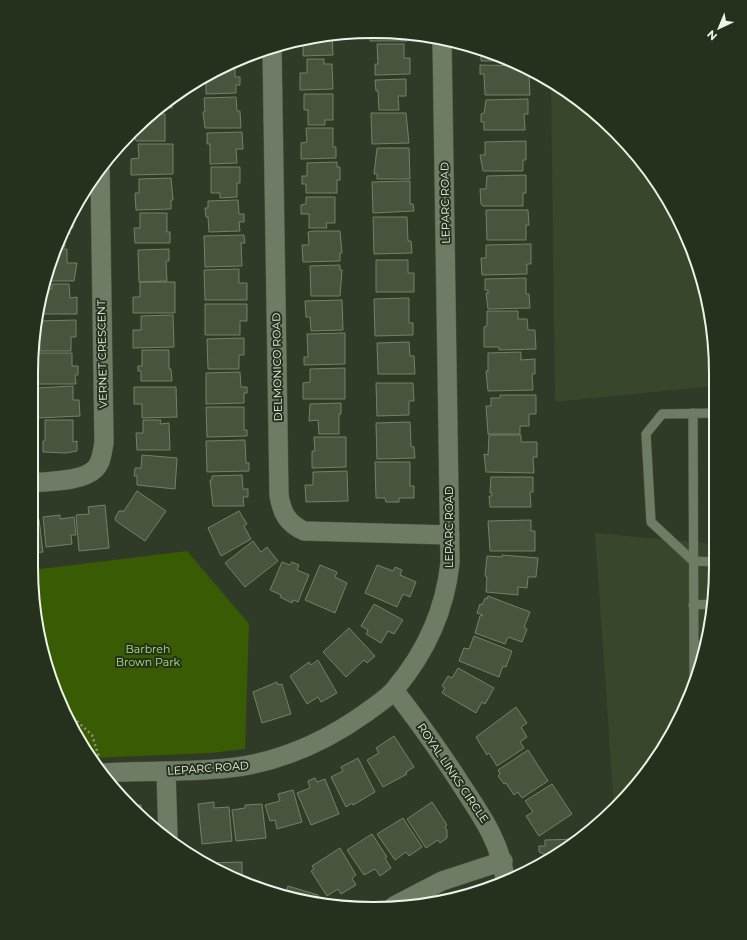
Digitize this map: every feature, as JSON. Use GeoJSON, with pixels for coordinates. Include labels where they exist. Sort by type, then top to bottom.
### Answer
{"type":"FeatureCollection","features":[{"type":"Feature","properties":{"kind":"street","name":"LEPARC ROAD"},"geometry":{"type":"LineString","coordinates":[[104,766],[166,771],[237,767],[288,755],[335,733],[362,716],[394,690],[423,648],[439,616],[448,578],[450,535],[442,45]]}},
{"type":"Feature","properties":{"kind":"street","name":"DELMONICO ROAD"},"geometry":{"type":"LineString","coordinates":[[272,54],[279,495],[281,510],[287,520],[304,531],[450,535]]}},
{"type":"Feature","properties":{"kind":"street","name":"VERNET CRESCENT"},"geometry":{"type":"LineString","coordinates":[[38,482],[86,475],[96,469],[101,458],[104,443],[100,179]]}},
{"type":"Feature","properties":{"kind":"street","name":"ROYAL LINKS CIRCLE"},"geometry":{"type":"LineString","coordinates":[[394,690],[441,753],[485,821],[503,861],[505,875]]}},
{"type":"Feature","properties":{"kind":"street"},"geometry":{"type":"LineString","coordinates":[[166,771],[168,832]]}},
{"type":"Feature","properties":{"kind":"street"},"geometry":{"type":"LineString","coordinates":[[405,900],[442,881],[503,861]]}},
{"type":"Feature","properties":{"kind":"lane"},"geometry":{"type":"LineString","coordinates":[[693,413],[695,663]]}},
{"type":"Feature","properties":{"kind":"lane"},"geometry":{"type":"LineString","coordinates":[[709,413],[662,414],[646,434],[652,522],[693,561],[709,562]]}},
{"type":"Feature","properties":{"kind":"lane"},"geometry":{"type":"LineString","coordinates":[[693,605],[707,604]]}},
{"type":"Feature","properties":{"kind":"lane"},"geometry":{"type":"LineString","coordinates":[[695,646],[700,646]]}},
{"type":"Feature","properties":{"kind":"path"},"geometry":{"type":"LineString","coordinates":[[76,720],[92,735],[100,761]]}},
{"type":"Feature","properties":{"kind":"shaded area"},"geometry":{"type":"Polygon","coordinates":[[[551,89],[578,107],[611,136],[640,169],[664,206],[683,245],[698,287],[706,330],[709,374],[709,387],[555,402],[551,89]]]}},
{"type":"Feature","properties":{"kind":"shaded area"},"geometry":{"type":"Polygon","coordinates":[[[595,533],[709,543],[708,588],[703,632],[691,674],[674,715],[664,734],[640,771],[614,801],[595,533]]]}},
{"type":"Feature","properties":{"kind":"green space","name":"Barbreh Brown Park"},"geometry":{"type":"Polygon","coordinates":[[[187,551],[249,624],[245,749],[210,753],[98,758],[73,715],[49,653],[41,610],[38,569],[187,551]]]}},
{"type":"Feature","properties":{"kind":"building"},"geometry":{"type":"Polygon","coordinates":[[[370,38],[374,38],[407,40],[407,41],[370,41],[370,38]]]}},
{"type":"Feature","properties":{"kind":"building"},"geometry":{"type":"Polygon","coordinates":[[[332,41],[333,55],[303,56],[303,45],[332,41]]]}},
{"type":"Feature","properties":{"kind":"building"},"geometry":{"type":"Polygon","coordinates":[[[377,44],[404,44],[404,58],[410,58],[410,74],[375,75],[375,64],[378,64],[377,44]]]}},
{"type":"Feature","properties":{"kind":"building"},"geometry":{"type":"Polygon","coordinates":[[[481,56],[494,61],[481,61],[481,56]]]}},
{"type":"Feature","properties":{"kind":"building"},"geometry":{"type":"Polygon","coordinates":[[[307,59],[324,59],[324,64],[332,64],[333,89],[300,90],[300,73],[307,73],[307,59]]]}},
{"type":"Feature","properties":{"kind":"building"},"geometry":{"type":"Polygon","coordinates":[[[480,65],[505,66],[529,77],[530,95],[485,95],[484,74],[480,74],[480,65]]]}},
{"type":"Feature","properties":{"kind":"building"},"geometry":{"type":"Polygon","coordinates":[[[235,68],[235,77],[240,77],[240,85],[236,85],[236,93],[206,94],[206,83],[235,68]]]}},
{"type":"Feature","properties":{"kind":"building"},"geometry":{"type":"Polygon","coordinates":[[[406,79],[406,96],[398,96],[399,110],[379,110],[378,91],[376,91],[375,80],[406,79]]]}},
{"type":"Feature","properties":{"kind":"building"},"geometry":{"type":"Polygon","coordinates":[[[304,94],[333,94],[333,120],[325,120],[325,125],[308,125],[308,110],[304,110],[304,94]]]}},
{"type":"Feature","properties":{"kind":"building"},"geometry":{"type":"Polygon","coordinates":[[[236,97],[237,111],[240,111],[241,128],[205,128],[203,112],[205,111],[204,98],[236,97]]]}},
{"type":"Feature","properties":{"kind":"building"},"geometry":{"type":"Polygon","coordinates":[[[528,99],[528,114],[524,114],[525,130],[484,130],[484,122],[481,122],[481,114],[484,113],[486,100],[528,99]]]}},
{"type":"Feature","properties":{"kind":"building"},"geometry":{"type":"Polygon","coordinates":[[[371,113],[406,113],[409,143],[372,144],[371,113]]]}},
{"type":"Feature","properties":{"kind":"building"},"geometry":{"type":"Polygon","coordinates":[[[165,114],[165,141],[136,141],[135,137],[160,115],[165,114]]]}},
{"type":"Feature","properties":{"kind":"building"},"geometry":{"type":"Polygon","coordinates":[[[306,128],[333,128],[333,147],[336,147],[336,158],[301,159],[301,143],[307,142],[306,128]]]}},
{"type":"Feature","properties":{"kind":"building"},"geometry":{"type":"Polygon","coordinates":[[[242,132],[243,149],[236,149],[237,163],[210,164],[210,144],[207,144],[207,133],[242,132]]]}},
{"type":"Feature","properties":{"kind":"building"},"geometry":{"type":"Polygon","coordinates":[[[526,141],[526,160],[523,160],[523,171],[483,171],[480,155],[485,155],[485,142],[526,141]]]}},
{"type":"Feature","properties":{"kind":"building"},"geometry":{"type":"Polygon","coordinates":[[[138,144],[173,144],[173,174],[131,175],[131,159],[139,158],[138,144]]]}},
{"type":"Feature","properties":{"kind":"building"},"geometry":{"type":"Polygon","coordinates":[[[377,148],[409,148],[410,179],[377,179],[377,174],[374,174],[377,148]]]}},
{"type":"Feature","properties":{"kind":"building"},"geometry":{"type":"Polygon","coordinates":[[[337,162],[337,167],[340,167],[340,180],[337,180],[337,193],[306,193],[306,184],[302,184],[302,176],[307,176],[307,163],[337,162]]]}},
{"type":"Feature","properties":{"kind":"building"},"geometry":{"type":"Polygon","coordinates":[[[211,167],[240,167],[240,183],[237,183],[237,197],[220,198],[220,193],[211,193],[211,167]]]}},
{"type":"Feature","properties":{"kind":"building"},"geometry":{"type":"Polygon","coordinates":[[[526,175],[526,193],[523,193],[523,206],[483,206],[481,204],[480,189],[486,189],[487,176],[526,175]]]}},
{"type":"Feature","properties":{"kind":"building"},"geometry":{"type":"Polygon","coordinates":[[[171,178],[173,200],[171,200],[171,209],[136,210],[135,193],[139,193],[139,179],[171,178]]]}},
{"type":"Feature","properties":{"kind":"building"},"geometry":{"type":"Polygon","coordinates":[[[410,181],[410,204],[413,204],[414,211],[373,213],[372,182],[410,181]]]}},
{"type":"Feature","properties":{"kind":"building"},"geometry":{"type":"Polygon","coordinates":[[[306,197],[335,197],[335,223],[326,223],[327,228],[309,228],[309,214],[301,214],[301,205],[306,204],[306,197]]]}},
{"type":"Feature","properties":{"kind":"building"},"geometry":{"type":"Polygon","coordinates":[[[238,200],[239,214],[244,214],[244,222],[239,222],[240,231],[209,232],[208,217],[206,217],[205,208],[208,208],[208,201],[238,200]]]}},
{"type":"Feature","properties":{"kind":"building"},"geometry":{"type":"Polygon","coordinates":[[[486,210],[528,210],[529,225],[526,225],[526,240],[487,240],[486,210]]]}},
{"type":"Feature","properties":{"kind":"building"},"geometry":{"type":"Polygon","coordinates":[[[140,213],[167,213],[167,232],[170,232],[170,243],[135,243],[134,228],[140,228],[140,213]]]}},
{"type":"Feature","properties":{"kind":"building"},"geometry":{"type":"Polygon","coordinates":[[[373,217],[407,217],[408,241],[411,241],[412,253],[374,254],[373,217]]]}},
{"type":"Feature","properties":{"kind":"building"},"geometry":{"type":"Polygon","coordinates":[[[340,231],[342,253],[340,253],[340,261],[303,262],[302,245],[309,245],[308,232],[340,231]]]}},
{"type":"Feature","properties":{"kind":"building"},"geometry":{"type":"Polygon","coordinates":[[[244,235],[245,243],[241,243],[242,266],[205,267],[204,236],[244,235]]]}},
{"type":"Feature","properties":{"kind":"building"},"geometry":{"type":"Polygon","coordinates":[[[531,244],[531,264],[527,264],[527,274],[482,275],[481,258],[486,258],[486,245],[531,244]]]}},
{"type":"Feature","properties":{"kind":"building"},"geometry":{"type":"Polygon","coordinates":[[[62,249],[67,249],[67,263],[77,263],[74,281],[51,281],[62,249]]]}},
{"type":"Feature","properties":{"kind":"building"},"geometry":{"type":"Polygon","coordinates":[[[169,249],[169,261],[166,261],[167,281],[139,282],[138,250],[169,249]]]}},
{"type":"Feature","properties":{"kind":"building"},"geometry":{"type":"Polygon","coordinates":[[[376,260],[408,260],[408,273],[414,273],[414,292],[376,292],[376,260]]]}},
{"type":"Feature","properties":{"kind":"building"},"geometry":{"type":"Polygon","coordinates":[[[340,265],[340,270],[342,270],[340,296],[311,296],[310,266],[340,265]]]}},
{"type":"Feature","properties":{"kind":"building"},"geometry":{"type":"Polygon","coordinates":[[[239,269],[239,283],[247,283],[247,300],[205,300],[204,270],[239,269]]]}},
{"type":"Feature","properties":{"kind":"building"},"geometry":{"type":"Polygon","coordinates":[[[526,278],[526,294],[529,294],[530,308],[488,309],[486,293],[488,293],[488,290],[485,290],[485,279],[526,278]]]}},
{"type":"Feature","properties":{"kind":"building"},"geometry":{"type":"Polygon","coordinates":[[[140,282],[175,282],[175,313],[133,313],[133,297],[140,297],[140,282]]]}},
{"type":"Feature","properties":{"kind":"building"},"geometry":{"type":"Polygon","coordinates":[[[52,284],[69,284],[70,298],[77,297],[77,314],[44,314],[49,289],[52,289],[52,284]]]}},
{"type":"Feature","properties":{"kind":"building"},"geometry":{"type":"Polygon","coordinates":[[[409,298],[409,323],[413,323],[413,335],[375,336],[374,299],[409,298]]]}},
{"type":"Feature","properties":{"kind":"building"},"geometry":{"type":"Polygon","coordinates":[[[342,300],[343,330],[311,331],[310,317],[306,317],[305,301],[342,300]]]}},
{"type":"Feature","properties":{"kind":"building"},"geometry":{"type":"Polygon","coordinates":[[[205,304],[247,304],[247,321],[240,321],[240,335],[205,335],[205,304]]]}},
{"type":"Feature","properties":{"kind":"building"},"geometry":{"type":"Polygon","coordinates":[[[487,311],[518,311],[518,319],[527,319],[528,330],[535,330],[536,349],[499,350],[499,347],[484,347],[484,327],[487,326],[487,311]]]}},
{"type":"Feature","properties":{"kind":"building"},"geometry":{"type":"Polygon","coordinates":[[[173,315],[174,347],[133,348],[133,330],[141,330],[141,316],[173,315]]]}},
{"type":"Feature","properties":{"kind":"building"},"geometry":{"type":"Polygon","coordinates":[[[76,320],[76,337],[71,337],[71,351],[40,351],[42,321],[76,320]]]}},
{"type":"Feature","properties":{"kind":"building"},"geometry":{"type":"Polygon","coordinates":[[[345,333],[345,364],[304,365],[304,357],[308,357],[307,334],[345,333]]]}},
{"type":"Feature","properties":{"kind":"building"},"geometry":{"type":"Polygon","coordinates":[[[244,338],[244,355],[239,355],[239,369],[208,369],[207,339],[244,338]]]}},
{"type":"Feature","properties":{"kind":"building"},"geometry":{"type":"Polygon","coordinates":[[[409,342],[410,356],[414,356],[415,374],[378,374],[377,343],[409,342]]]}},
{"type":"Feature","properties":{"kind":"building"},"geometry":{"type":"Polygon","coordinates":[[[142,350],[169,350],[169,369],[171,369],[172,381],[141,381],[141,371],[138,371],[138,366],[142,366],[142,350]]]}},
{"type":"Feature","properties":{"kind":"building"},"geometry":{"type":"Polygon","coordinates":[[[521,352],[521,360],[535,359],[535,374],[532,374],[533,390],[488,391],[486,371],[488,371],[488,353],[521,352]]]}},
{"type":"Feature","properties":{"kind":"building"},"geometry":{"type":"Polygon","coordinates":[[[39,353],[72,353],[72,366],[78,366],[78,375],[75,375],[76,384],[38,384],[39,353]]]}},
{"type":"Feature","properties":{"kind":"building"},"geometry":{"type":"Polygon","coordinates":[[[345,368],[345,399],[303,399],[303,383],[310,382],[310,369],[345,368]]]}},
{"type":"Feature","properties":{"kind":"building"},"geometry":{"type":"Polygon","coordinates":[[[240,372],[241,387],[247,387],[247,393],[244,393],[244,403],[206,404],[206,373],[240,372]]]}},
{"type":"Feature","properties":{"kind":"building"},"geometry":{"type":"Polygon","coordinates":[[[376,383],[413,383],[414,401],[409,401],[409,415],[377,416],[376,383]]]}},
{"type":"Feature","properties":{"kind":"building"},"geometry":{"type":"Polygon","coordinates":[[[73,386],[73,400],[79,400],[80,416],[38,418],[38,388],[73,386]]]}},
{"type":"Feature","properties":{"kind":"building"},"geometry":{"type":"Polygon","coordinates":[[[134,387],[176,387],[177,417],[142,418],[142,404],[134,404],[134,387]]]}},
{"type":"Feature","properties":{"kind":"building"},"geometry":{"type":"Polygon","coordinates":[[[500,395],[536,395],[536,414],[529,414],[529,426],[520,426],[520,434],[488,434],[486,406],[491,406],[491,398],[500,398],[500,395]]]}},
{"type":"Feature","properties":{"kind":"building"},"geometry":{"type":"Polygon","coordinates":[[[341,403],[341,414],[339,414],[339,434],[319,434],[318,420],[309,421],[310,404],[341,403]]]}},
{"type":"Feature","properties":{"kind":"building"},"geometry":{"type":"Polygon","coordinates":[[[206,407],[244,407],[244,430],[247,430],[247,436],[207,437],[206,407]]]}},
{"type":"Feature","properties":{"kind":"building"},"geometry":{"type":"Polygon","coordinates":[[[45,420],[73,420],[73,442],[77,441],[77,451],[66,453],[43,452],[43,441],[45,441],[45,420]]]}},
{"type":"Feature","properties":{"kind":"building"},"geometry":{"type":"Polygon","coordinates":[[[143,420],[161,420],[160,424],[169,423],[170,450],[137,450],[136,433],[143,433],[143,420]]]}},
{"type":"Feature","properties":{"kind":"building"},"geometry":{"type":"Polygon","coordinates":[[[410,422],[411,446],[414,447],[415,458],[377,459],[376,423],[410,422]]]}},
{"type":"Feature","properties":{"kind":"building"},"geometry":{"type":"Polygon","coordinates":[[[489,435],[521,435],[521,442],[537,442],[537,457],[533,457],[534,473],[486,472],[484,454],[488,455],[489,435]]]}},
{"type":"Feature","properties":{"kind":"building"},"geometry":{"type":"Polygon","coordinates":[[[314,437],[346,437],[346,467],[312,468],[312,451],[315,451],[314,437]]]}},
{"type":"Feature","properties":{"kind":"building"},"geometry":{"type":"Polygon","coordinates":[[[245,440],[246,463],[249,463],[249,471],[207,472],[206,441],[245,440]]]}},
{"type":"Feature","properties":{"kind":"building"},"geometry":{"type":"Polygon","coordinates":[[[142,455],[177,458],[175,489],[137,485],[137,476],[134,476],[135,468],[141,468],[142,455]]]}},
{"type":"Feature","properties":{"kind":"building"},"geometry":{"type":"Polygon","coordinates":[[[375,462],[410,462],[410,486],[414,486],[414,498],[399,498],[399,502],[386,502],[385,498],[376,498],[375,462]]]}},
{"type":"Feature","properties":{"kind":"building"},"geometry":{"type":"Polygon","coordinates":[[[347,471],[348,501],[306,502],[305,485],[313,485],[313,472],[347,471]]]}},
{"type":"Feature","properties":{"kind":"building"},"geometry":{"type":"Polygon","coordinates":[[[242,475],[243,489],[248,489],[248,497],[243,497],[244,506],[213,506],[210,480],[212,480],[212,476],[242,475]]]}},
{"type":"Feature","properties":{"kind":"building"},"geometry":{"type":"Polygon","coordinates":[[[491,477],[533,477],[533,492],[530,492],[531,507],[490,507],[489,496],[492,496],[492,493],[490,493],[491,477]]]}},
{"type":"Feature","properties":{"kind":"building"},"geometry":{"type":"Polygon","coordinates":[[[137,491],[166,511],[145,541],[116,521],[115,518],[119,511],[124,511],[137,491]]]}},
{"type":"Feature","properties":{"kind":"building"},"geometry":{"type":"Polygon","coordinates":[[[105,505],[109,548],[79,551],[76,515],[89,514],[88,507],[105,505]]]}},
{"type":"Feature","properties":{"kind":"building"},"geometry":{"type":"Polygon","coordinates":[[[239,511],[247,524],[244,526],[251,539],[221,556],[208,528],[239,511]]]}},
{"type":"Feature","properties":{"kind":"building"},"geometry":{"type":"Polygon","coordinates":[[[60,515],[60,519],[74,517],[76,535],[71,535],[72,544],[46,547],[43,517],[60,515]]]}},
{"type":"Feature","properties":{"kind":"building"},"geometry":{"type":"Polygon","coordinates":[[[38,519],[43,552],[38,552],[38,519]]]}},
{"type":"Feature","properties":{"kind":"building"},"geometry":{"type":"Polygon","coordinates":[[[531,520],[531,531],[535,531],[535,551],[490,551],[488,521],[531,520]]]}},
{"type":"Feature","properties":{"kind":"building"},"geometry":{"type":"Polygon","coordinates":[[[253,541],[261,552],[267,547],[278,561],[245,587],[225,563],[253,541]]]}},
{"type":"Feature","properties":{"kind":"building"},"geometry":{"type":"Polygon","coordinates":[[[502,555],[538,558],[536,577],[528,577],[527,588],[518,587],[518,595],[486,592],[487,577],[485,576],[487,556],[502,557],[502,555]]]}},
{"type":"Feature","properties":{"kind":"building"},"geometry":{"type":"Polygon","coordinates":[[[282,562],[290,565],[292,562],[299,565],[297,570],[309,575],[298,602],[293,600],[292,603],[280,597],[281,595],[270,590],[282,562]]]}},
{"type":"Feature","properties":{"kind":"building"},"geometry":{"type":"Polygon","coordinates":[[[320,565],[337,572],[335,577],[347,583],[335,613],[305,600],[320,565]]]}},
{"type":"Feature","properties":{"kind":"building"},"geometry":{"type":"Polygon","coordinates":[[[377,565],[393,571],[395,567],[402,570],[400,575],[416,582],[410,597],[403,594],[397,607],[365,593],[377,565]]]}},
{"type":"Feature","properties":{"kind":"building"},"geometry":{"type":"Polygon","coordinates":[[[488,596],[530,612],[524,627],[527,629],[522,642],[508,637],[505,644],[475,633],[480,616],[483,615],[477,613],[480,604],[482,605],[485,598],[487,599],[488,596]]]}},
{"type":"Feature","properties":{"kind":"building"},"geometry":{"type":"Polygon","coordinates":[[[374,604],[403,620],[394,634],[388,631],[381,643],[366,634],[368,630],[361,626],[374,604]]]}},
{"type":"Feature","properties":{"kind":"building"},"geometry":{"type":"Polygon","coordinates":[[[349,628],[375,656],[367,663],[364,660],[346,677],[323,652],[349,628]]]}},
{"type":"Feature","properties":{"kind":"building"},"geometry":{"type":"Polygon","coordinates":[[[474,636],[512,651],[506,667],[503,666],[499,677],[459,661],[464,648],[469,649],[474,636]]]}},
{"type":"Feature","properties":{"kind":"building"},"geometry":{"type":"Polygon","coordinates":[[[318,660],[337,693],[321,702],[318,697],[307,704],[290,676],[309,662],[311,665],[318,660]]]}},
{"type":"Feature","properties":{"kind":"building"},"geometry":{"type":"Polygon","coordinates":[[[458,668],[494,688],[485,704],[482,702],[476,713],[442,693],[445,688],[442,686],[448,676],[452,678],[458,668]]]}},
{"type":"Feature","properties":{"kind":"building"},"geometry":{"type":"Polygon","coordinates":[[[277,682],[278,685],[282,684],[291,714],[262,723],[253,692],[277,682]]]}},
{"type":"Feature","properties":{"kind":"building"},"geometry":{"type":"Polygon","coordinates":[[[516,707],[527,723],[521,727],[527,737],[520,742],[524,748],[497,766],[489,753],[487,755],[476,737],[516,707]]]}},
{"type":"Feature","properties":{"kind":"building"},"geometry":{"type":"Polygon","coordinates":[[[394,736],[414,767],[406,772],[407,774],[383,787],[367,760],[379,753],[376,748],[394,736]]]}},
{"type":"Feature","properties":{"kind":"building"},"geometry":{"type":"Polygon","coordinates":[[[528,750],[548,781],[522,798],[518,792],[514,795],[506,783],[504,784],[498,776],[500,774],[498,770],[528,750]]]}},
{"type":"Feature","properties":{"kind":"building"},"geometry":{"type":"Polygon","coordinates":[[[358,758],[375,792],[353,805],[352,803],[346,807],[331,777],[343,771],[341,767],[358,758]]]}},
{"type":"Feature","properties":{"kind":"building"},"geometry":{"type":"Polygon","coordinates":[[[315,778],[317,782],[325,779],[339,814],[311,825],[297,793],[310,788],[308,781],[315,778]]]}},
{"type":"Feature","properties":{"kind":"building"},"geometry":{"type":"Polygon","coordinates":[[[552,784],[572,814],[539,836],[526,816],[533,812],[525,801],[552,784]]]}},
{"type":"Feature","properties":{"kind":"building"},"geometry":{"type":"Polygon","coordinates":[[[293,790],[302,822],[277,829],[275,820],[270,821],[265,805],[280,801],[278,794],[293,790]]]}},
{"type":"Feature","properties":{"kind":"building"},"geometry":{"type":"Polygon","coordinates":[[[214,802],[214,808],[229,807],[232,841],[202,844],[198,804],[214,802]]]}},
{"type":"Feature","properties":{"kind":"building"},"geometry":{"type":"Polygon","coordinates":[[[432,802],[447,825],[445,827],[447,830],[447,838],[440,843],[438,840],[426,848],[407,819],[432,802]]]}},
{"type":"Feature","properties":{"kind":"building"},"geometry":{"type":"Polygon","coordinates":[[[262,804],[266,838],[236,841],[232,810],[245,808],[245,805],[262,804]]]}},
{"type":"Feature","properties":{"kind":"building"},"geometry":{"type":"Polygon","coordinates":[[[403,818],[422,847],[409,856],[406,852],[395,860],[377,834],[403,818]]]}},
{"type":"Feature","properties":{"kind":"building"},"geometry":{"type":"Polygon","coordinates":[[[372,834],[387,857],[385,858],[391,868],[380,876],[375,869],[364,875],[347,850],[372,834]]]}},
{"type":"Feature","properties":{"kind":"building"},"geometry":{"type":"Polygon","coordinates":[[[569,839],[544,855],[539,852],[539,846],[545,846],[545,840],[569,839]]]}},
{"type":"Feature","properties":{"kind":"building"},"geometry":{"type":"Polygon","coordinates":[[[340,848],[356,875],[352,878],[356,885],[341,894],[338,889],[327,896],[311,871],[314,869],[312,866],[340,848]]]}},
{"type":"Feature","properties":{"kind":"building"},"geometry":{"type":"Polygon","coordinates":[[[242,862],[242,875],[225,867],[217,863],[242,862]]]}},
{"type":"Feature","properties":{"kind":"building"},"geometry":{"type":"Polygon","coordinates":[[[288,886],[318,895],[318,897],[308,896],[286,891],[288,886]]]}}]}
